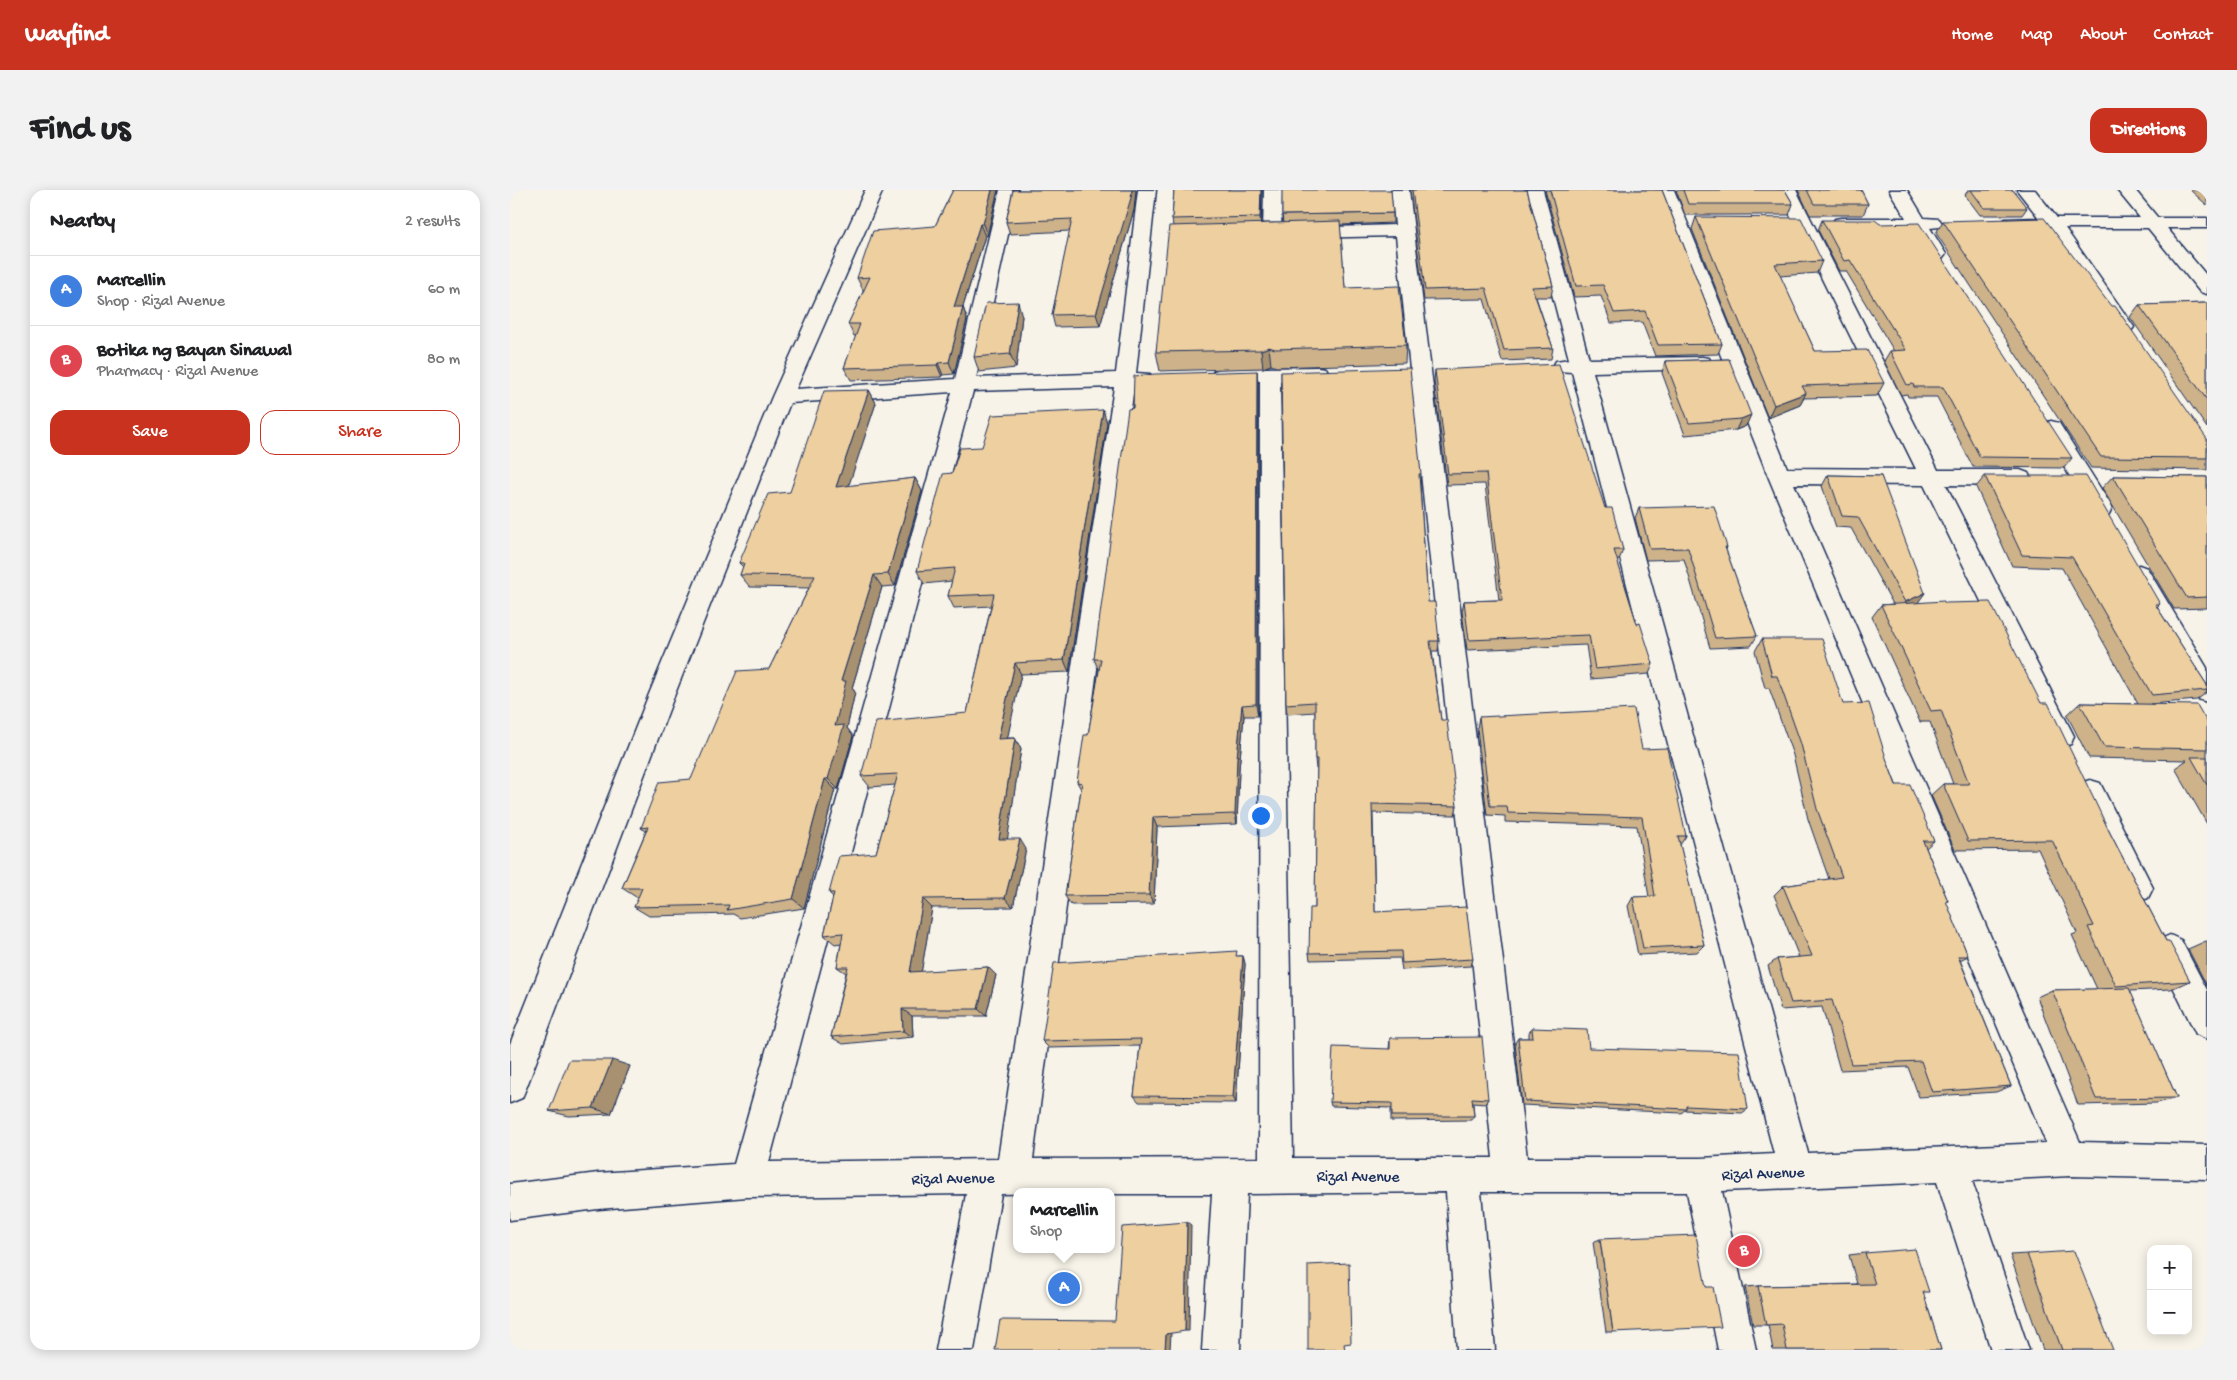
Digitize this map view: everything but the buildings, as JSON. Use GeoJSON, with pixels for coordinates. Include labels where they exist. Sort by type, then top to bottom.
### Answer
{"type":"FeatureCollection","features":[{"type":"Feature","properties":{"kind":"street"},"geometry":{"type":"LineString","coordinates":[[510,1086],[660,699],[782,397],[874,190]]}},
{"type":"Feature","properties":{"kind":"street"},"geometry":{"type":"LineString","coordinates":[[747,1180],[964,385],[1009,190]]}},
{"type":"Feature","properties":{"kind":"street"},"geometry":{"type":"LineString","coordinates":[[955,1350],[1000,1177],[1125,380],[1153,238],[1147,190]]}},
{"type":"Feature","properties":{"kind":"street"},"geometry":{"type":"LineString","coordinates":[[1272,190],[1272,234]]}},
{"type":"Feature","properties":{"kind":"street"},"geometry":{"type":"LineString","coordinates":[[1400,190],[1512,1175]]}},
{"type":"Feature","properties":{"kind":"street"},"geometry":{"type":"LineString","coordinates":[[1534,190],[1796,1171]]}},
{"type":"Feature","properties":{"kind":"street"},"geometry":{"type":"LineString","coordinates":[[1665,190],[1687,222],[1733,362],[1779,476],[2070,1158]]}},
{"type":"Feature","properties":{"kind":"street"},"geometry":{"type":"LineString","coordinates":[[1787,190],[1793,223],[1930,477],[2207,1024]]}},
{"type":"Feature","properties":{"kind":"street"},"geometry":{"type":"LineString","coordinates":[[1898,190],[1949,272]]}},
{"type":"Feature","properties":{"kind":"street"},"geometry":{"type":"LineString","coordinates":[[2026,190],[2053,224],[2135,343]]}},
{"type":"Feature","properties":{"kind":"street"},"geometry":{"type":"LineString","coordinates":[[2126,190],[2207,288]]}},
{"type":"Feature","properties":{"kind":"street"},"geometry":{"type":"LineString","coordinates":[[1793,223],[1946,223]]}},
{"type":"Feature","properties":{"kind":"street"},"geometry":{"type":"LineString","coordinates":[[1995,223],[2207,223]]}},
{"type":"Feature","properties":{"kind":"street"},"geometry":{"type":"LineString","coordinates":[[1252,235],[1405,230]]}},
{"type":"Feature","properties":{"kind":"street"},"geometry":{"type":"LineString","coordinates":[[1543,367],[1733,362]]}},
{"type":"Feature","properties":{"kind":"street"},"geometry":{"type":"LineString","coordinates":[[1202,377],[1340,372]]}},
{"type":"Feature","properties":{"kind":"street"},"geometry":{"type":"LineString","coordinates":[[1270,374],[1276,1174]]}},
{"type":"Feature","properties":{"kind":"street"},"geometry":{"type":"LineString","coordinates":[[782,397],[964,385],[1164,378]]}},
{"type":"Feature","properties":{"kind":"street"},"geometry":{"type":"LineString","coordinates":[[2041,413],[2094,479],[2109,521]]}},
{"type":"Feature","properties":{"kind":"street"},"geometry":{"type":"LineString","coordinates":[[1779,476],[2094,479]]}},
{"type":"Feature","properties":{"kind":"street"},"geometry":{"type":"LineString","coordinates":[[2128,555],[2207,691]]}},
{"type":"Feature","properties":{"kind":"street","name":"Rizal Avenue"},"geometry":{"type":"LineString","coordinates":[[510,1202],[598,1191],[747,1180],[1000,1177],[1230,1178],[1276,1174],[1462,1176],[1702,1175],[2070,1158],[2207,1162]]}},
{"type":"Feature","properties":{"kind":"street"},"geometry":{"type":"LineString","coordinates":[[1949,1164],[2010,1350]]}},
{"type":"Feature","properties":{"kind":"street"},"geometry":{"type":"LineString","coordinates":[[1702,1175],[1737,1350]]}},
{"type":"Feature","properties":{"kind":"street"},"geometry":{"type":"LineString","coordinates":[[1462,1176],[1476,1350]]}},
{"type":"Feature","properties":{"kind":"street"},"geometry":{"type":"LineString","coordinates":[[1221,1350],[1230,1178]]}},
{"type":"Feature","properties":{"kind":"place","name":"Botika ng Bayan Sinawal"},"geometry":{"type":"Point","coordinates":[1744,1251]}},
{"type":"Feature","properties":{"kind":"place","name":"Marcellin"},"geometry":{"type":"Point","coordinates":[1064,1288]}}]}
